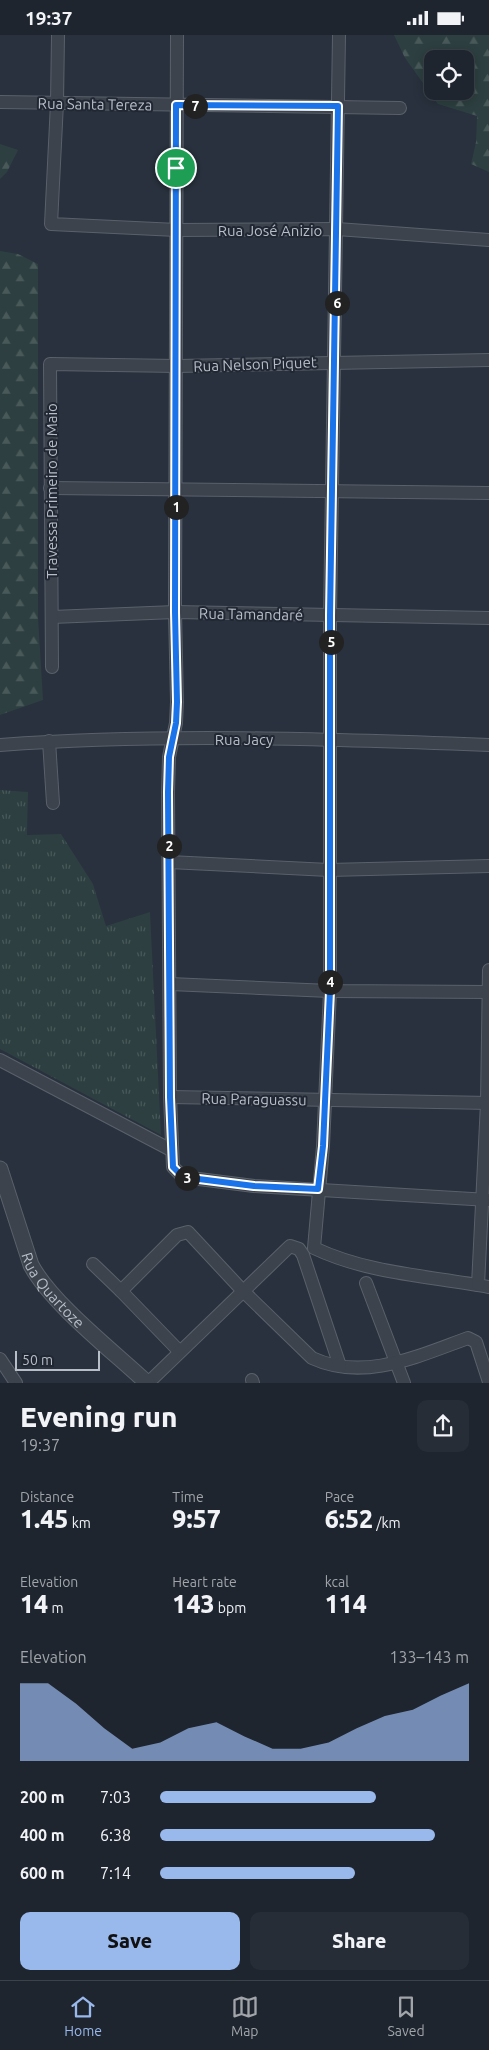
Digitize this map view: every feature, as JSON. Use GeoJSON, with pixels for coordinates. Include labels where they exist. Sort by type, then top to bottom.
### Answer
{"type":"FeatureCollection","features":[{"type":"Feature","properties":{"kind":"street"},"geometry":{"type":"LineString","coordinates":[[57,103],[58,35]]}},
{"type":"Feature","properties":{"kind":"street"},"geometry":{"type":"LineString","coordinates":[[177,35],[175,612],[177,702],[168,771],[170,1097],[173,1167],[183,1177],[254,1186],[486,1200]]}},
{"type":"Feature","properties":{"kind":"street"},"geometry":{"type":"LineString","coordinates":[[339,35],[336,362],[330,616],[330,991],[326,1100],[314,1247],[336,1258],[354,1263],[409,1275],[483,1286],[488,1103],[489,970]]}},
{"type":"Feature","properties":{"kind":"street","name":"Rua Santa Tereza"},"geometry":{"type":"LineString","coordinates":[[0,102],[400,108]]}},
{"type":"Feature","properties":{"kind":"street","name":"Rua José Anizio"},"geometry":{"type":"LineString","coordinates":[[57,103],[51,225],[177,230],[338,229],[489,240]]}},
{"type":"Feature","properties":{"kind":"street","name":"Rua Nelson Piquet"},"geometry":{"type":"LineString","coordinates":[[50,364],[177,366],[489,360]]}},
{"type":"Feature","properties":{"kind":"street","name":"Travessa Primeiro de Maio"},"geometry":{"type":"LineString","coordinates":[[50,364],[52,667]]}},
{"type":"Feature","properties":{"kind":"street"},"geometry":{"type":"LineString","coordinates":[[50,488],[489,493]]}},
{"type":"Feature","properties":{"kind":"street","name":"Rua Tamandaré"},"geometry":{"type":"LineString","coordinates":[[52,617],[175,612],[489,618]]}},
{"type":"Feature","properties":{"kind":"street","name":"Rua Jacy"},"geometry":{"type":"LineString","coordinates":[[0,745],[49,741],[173,739],[331,740],[489,745]]}},
{"type":"Feature","properties":{"kind":"street"},"geometry":{"type":"LineString","coordinates":[[49,741],[53,803]]}},
{"type":"Feature","properties":{"kind":"street"},"geometry":{"type":"LineString","coordinates":[[169,862],[329,869],[489,866]]}},
{"type":"Feature","properties":{"kind":"street"},"geometry":{"type":"LineString","coordinates":[[170,983],[330,991],[489,992]]}},
{"type":"Feature","properties":{"kind":"street"},"geometry":{"type":"LineString","coordinates":[[0,1060],[171,1150]]}},
{"type":"Feature","properties":{"kind":"street","name":"Rua Paraguassu"},"geometry":{"type":"LineString","coordinates":[[170,1097],[488,1103]]}},
{"type":"Feature","properties":{"kind":"street","name":"Rua Quartoze"},"geometry":{"type":"LineString","coordinates":[[0,1169],[31,1265],[39,1279],[64,1306],[147,1383]]}},
{"type":"Feature","properties":{"kind":"street"},"geometry":{"type":"LineString","coordinates":[[121,1291],[177,1235],[188,1232],[242,1290],[312,1358],[340,1366],[362,1369],[398,1363],[468,1338],[476,1342],[489,1382]]}},
{"type":"Feature","properties":{"kind":"street"},"geometry":{"type":"LineString","coordinates":[[147,1383],[290,1246],[299,1249],[340,1366]]}},
{"type":"Feature","properties":{"kind":"street"},"geometry":{"type":"LineString","coordinates":[[93,1264],[179,1351]]}},
{"type":"Feature","properties":{"kind":"street"},"geometry":{"type":"LineString","coordinates":[[366,1283],[404,1383]]}},
{"type":"Feature","properties":{"kind":"street"},"geometry":{"type":"LineString","coordinates":[[0,1359],[16,1383]]}},
{"type":"Feature","properties":{"kind":"green space"},"geometry":{"type":"Polygon","coordinates":[[[394,35],[489,35],[489,172],[471,164],[476,142],[477,116],[438,104],[435,100],[474,100],[474,50],[424,50],[424,84],[405,58],[394,35]]]}},
{"type":"Feature","properties":{"kind":"green space"},"geometry":{"type":"Polygon","coordinates":[[[0,144],[18,150],[7,172],[0,179],[0,144]]]}},
{"type":"Feature","properties":{"kind":"green space"},"geometry":{"type":"Polygon","coordinates":[[[0,251],[18,254],[38,264],[38,617],[43,700],[0,715],[0,251]]]}},
{"type":"Feature","properties":{"kind":"green space"},"geometry":{"type":"Polygon","coordinates":[[[0,790],[28,792],[27,835],[61,834],[93,884],[106,926],[150,912],[161,1135],[0,1049],[0,790]]]}},
{"type":"Feature","properties":{"kind":"route"},"geometry":{"type":"LineString","coordinates":[[176,105],[338,106],[336,362],[330,616],[330,991],[326,1100],[318,1189],[254,1186],[183,1177],[173,1167],[170,1097],[168,771],[176,723],[177,702],[175,612],[176,168],[176,105]]}}]}
